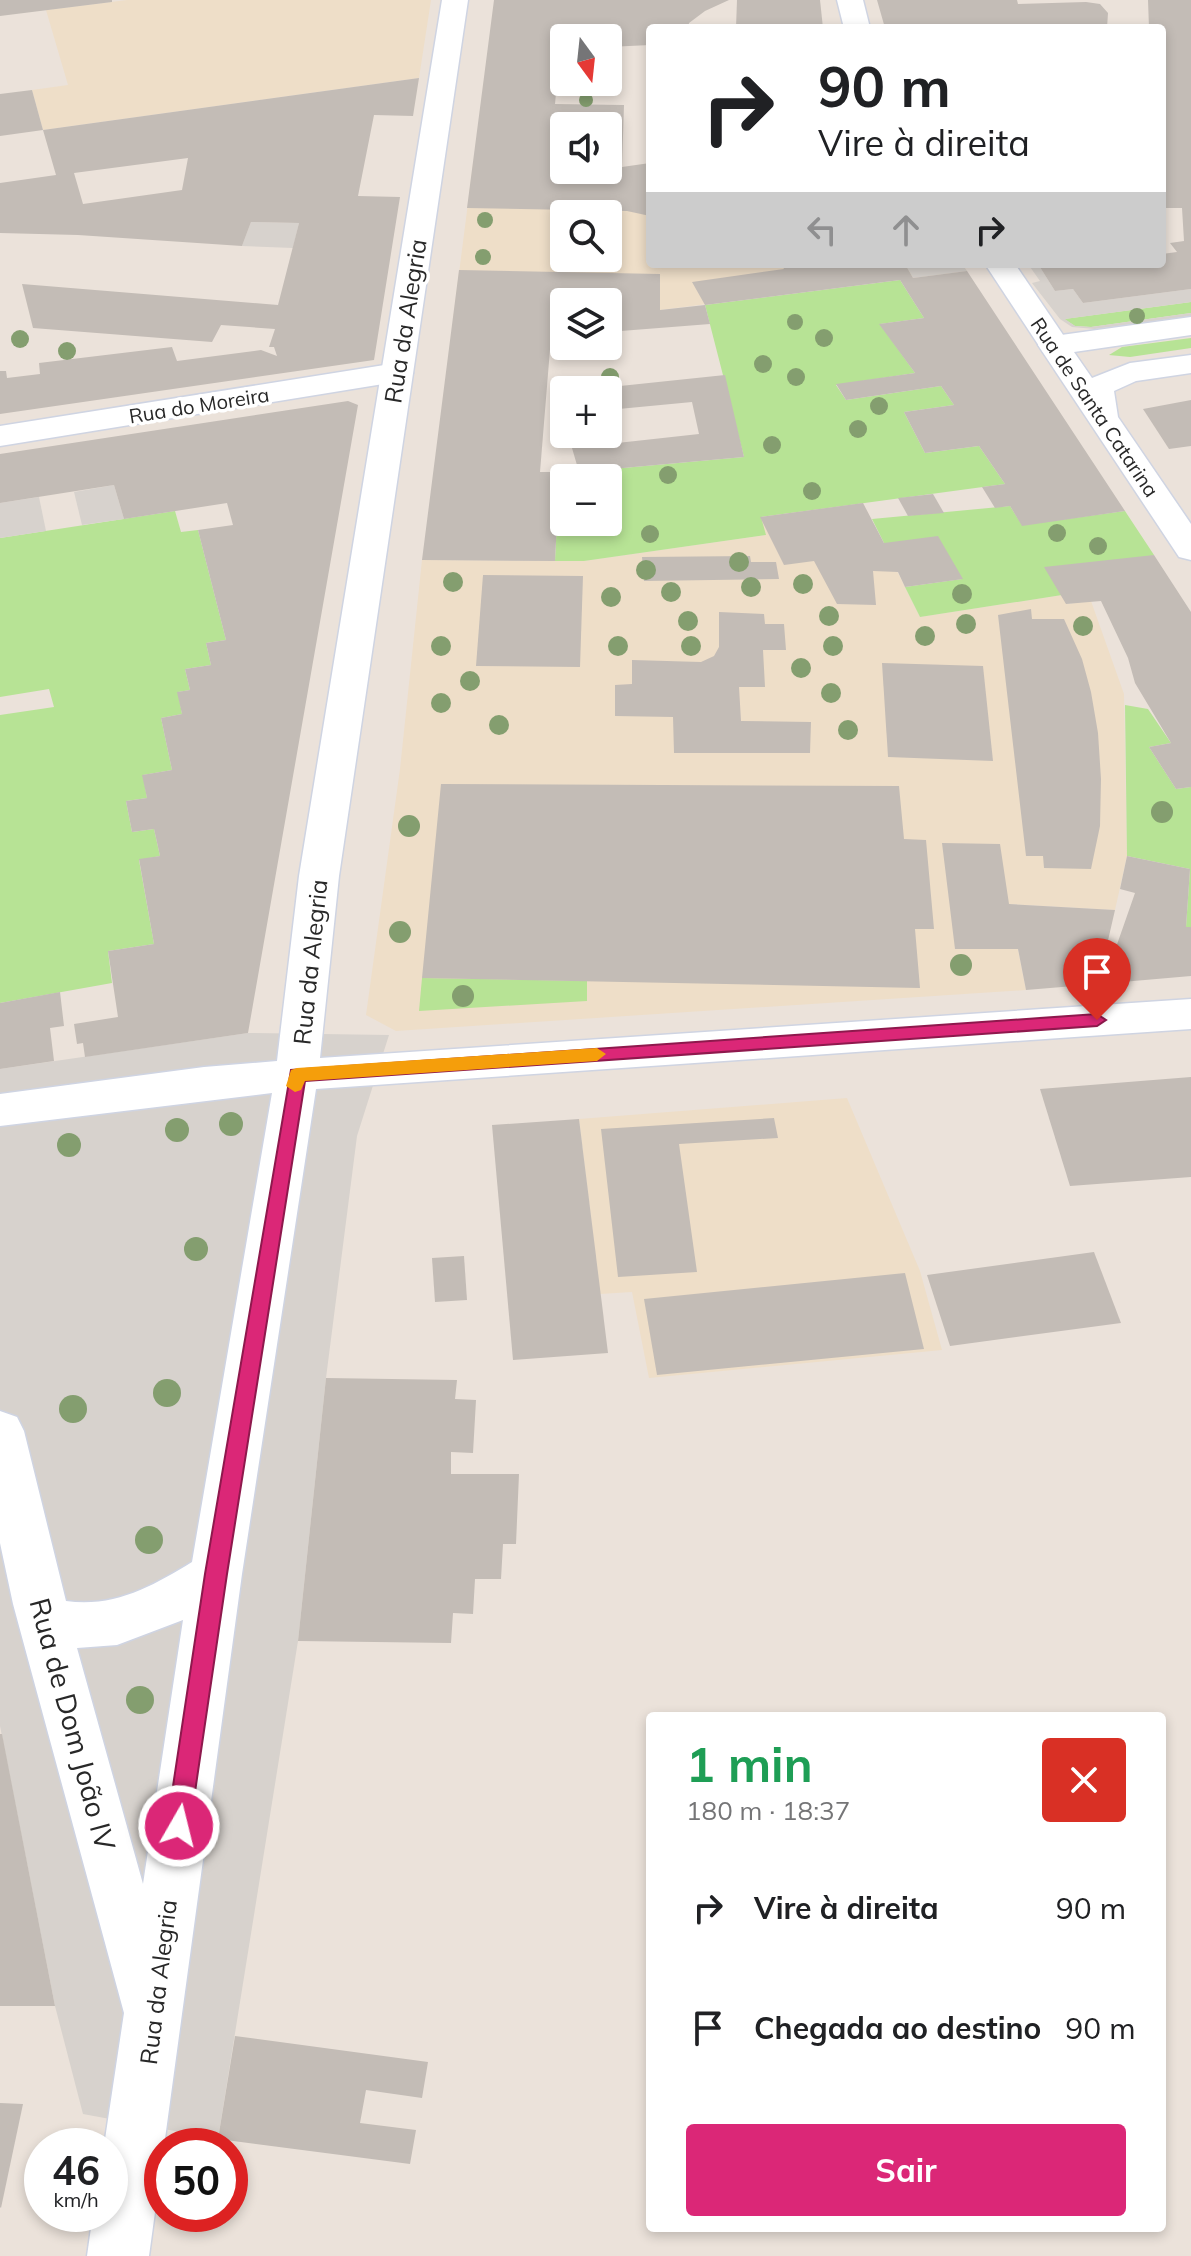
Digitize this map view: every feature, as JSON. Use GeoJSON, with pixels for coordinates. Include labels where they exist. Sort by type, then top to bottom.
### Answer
{"type":"FeatureCollection","features":[{"type":"Feature","properties":{"kind":"main road","name":"Rua da Alegria"},"geometry":{"type":"LineString","coordinates":[[118,2256],[148,2065],[151,2015],[216,1574],[297,1075],[319,876],[455,0]]}},
{"type":"Feature","properties":{"kind":"main road"},"geometry":{"type":"LineString","coordinates":[[850,0],[856,24]]}},
{"type":"Feature","properties":{"kind":"main road","name":"Rua de Santa Catarina"},"geometry":{"type":"LineString","coordinates":[[1003,268],[1191,550]]}},
{"type":"Feature","properties":{"kind":"main road"},"geometry":{"type":"LineString","coordinates":[[1054,345],[1191,326]]}},
{"type":"Feature","properties":{"kind":"main road"},"geometry":{"type":"LineString","coordinates":[[1102,418],[1098,388],[1107,380],[1126,373],[1191,364]]}},
{"type":"Feature","properties":{"kind":"main road","name":"Rua do Moreira"},"geometry":{"type":"LineString","coordinates":[[0,436],[397,373]]}},
{"type":"Feature","properties":{"kind":"main road"},"geometry":{"type":"LineString","coordinates":[[0,1110],[204,1083],[297,1075],[1191,1014]]}},
{"type":"Feature","properties":{"kind":"main road","name":"Rua de Dom João IV"},"geometry":{"type":"LineString","coordinates":[[0,1431],[39,1604],[102,1825],[151,2015]]}},
{"type":"Feature","properties":{"kind":"main road"},"geometry":{"type":"LineString","coordinates":[[39,1604],[50,1621],[76,1627],[111,1624],[177,1599],[216,1574]]}},
{"type":"Feature","properties":{"kind":"shaded area"},"geometry":{"type":"Polygon","coordinates":[[[127,0],[431,0],[419,78],[43,130],[32,90],[68,85],[46,10],[127,0]]]}},
{"type":"Feature","properties":{"kind":"shaded area"},"geometry":{"type":"Polygon","coordinates":[[[473,164],[550,167],[550,184],[622,184],[622,168],[646,164],[646,268],[965,268],[967,271],[622,314],[622,288],[550,288],[550,312],[536,322],[453,320],[473,164]]]}},
{"type":"Feature","properties":{"kind":"shaded area"},"geometry":{"type":"Polygon","coordinates":[[[251,222],[299,223],[293,248],[242,246],[251,222]]]}},
{"type":"Feature","properties":{"kind":"shaded area"},"geometry":{"type":"Polygon","coordinates":[[[907,268],[965,268],[967,271],[913,278],[907,268]]]}},
{"type":"Feature","properties":{"kind":"shaded area"},"geometry":{"type":"Polygon","coordinates":[[[1031,268],[1041,268],[1055,291],[1073,289],[1083,303],[1191,289],[1191,302],[1065,319],[1075,326],[1091,327],[1191,313],[1191,316],[1095,329],[1072,327],[1060,319],[1032,283],[1040,281],[1031,268]]]}},
{"type":"Feature","properties":{"kind":"shaded area"},"geometry":{"type":"Polygon","coordinates":[[[114,485],[124,519],[82,525],[74,492],[114,485]]]}},
{"type":"Feature","properties":{"kind":"shaded area"},"geometry":{"type":"Polygon","coordinates":[[[39,497],[46,531],[0,538],[0,503],[39,497]]]}},
{"type":"Feature","properties":{"kind":"shaded area"},"geometry":{"type":"Polygon","coordinates":[[[863,503],[920,617],[1062,595],[1067,604],[1091,601],[1124,694],[1127,856],[1115,910],[1009,904],[1026,990],[396,1031],[366,1015],[400,769],[422,560],[584,561],[765,535],[760,517],[863,503]]]}},
{"type":"Feature","properties":{"kind":"shaded area"},"geometry":{"type":"Polygon","coordinates":[[[248,1033],[389,1035],[357,1136],[326,1378],[298,1641],[220,2128],[159,2128],[83,2114],[55,2006],[0,1726],[0,1069],[248,1033]]]}},
{"type":"Feature","properties":{"kind":"shaded area"},"geometry":{"type":"Polygon","coordinates":[[[847,1098],[920,1271],[942,1350],[649,1378],[632,1292],[600,1294],[579,1119],[847,1098]]]}},
{"type":"Feature","properties":{"kind":"green space"},"geometry":{"type":"Polygon","coordinates":[[[900,280],[924,318],[880,324],[915,373],[836,385],[846,400],[941,386],[954,405],[904,412],[925,453],[979,446],[1005,484],[761,517],[766,535],[584,561],[555,561],[556,536],[622,536],[622,468],[744,457],[705,305],[900,280]]]}},
{"type":"Feature","properties":{"kind":"green space"},"geometry":{"type":"Polygon","coordinates":[[[1191,302],[1191,313],[1091,327],[1075,326],[1064,319],[1191,302]]]}},
{"type":"Feature","properties":{"kind":"green space"},"geometry":{"type":"Polygon","coordinates":[[[1191,338],[1191,348],[1130,357],[1109,355],[1122,347],[1191,338]]]}},
{"type":"Feature","properties":{"kind":"green space"},"geometry":{"type":"Polygon","coordinates":[[[1010,506],[1022,525],[1125,511],[1154,555],[1062,595],[920,617],[905,587],[962,579],[884,543],[872,519],[1010,506]]]}},
{"type":"Feature","properties":{"kind":"green space"},"geometry":{"type":"Polygon","coordinates":[[[175,511],[181,532],[198,530],[226,640],[206,643],[211,665],[185,669],[190,690],[178,692],[182,714],[161,718],[172,770],[143,775],[147,798],[126,801],[132,832],[154,829],[160,856],[139,860],[154,944],[108,951],[112,983],[0,1003],[0,715],[54,707],[49,689],[0,697],[0,538],[175,511]]]}},
{"type":"Feature","properties":{"kind":"green space"},"geometry":{"type":"Polygon","coordinates":[[[1125,705],[1148,709],[1171,743],[1149,747],[1176,789],[1191,787],[1191,927],[1186,927],[1190,869],[1127,856],[1125,705]]]}},
{"type":"Feature","properties":{"kind":"green space"},"geometry":{"type":"Polygon","coordinates":[[[422,978],[587,981],[587,1001],[419,1011],[422,978]]]}},
{"type":"Feature","properties":{"kind":"building"},"geometry":{"type":"Polygon","coordinates":[[[0,0],[112,0],[112,2],[0,16],[0,0]]]}},
{"type":"Feature","properties":{"kind":"building"},"geometry":{"type":"Polygon","coordinates":[[[494,0],[729,0],[705,11],[689,24],[646,24],[646,45],[622,46],[622,24],[550,24],[550,96],[556,96],[555,104],[624,105],[622,167],[646,164],[646,215],[622,211],[622,200],[550,200],[550,210],[467,208],[494,0]]]}},
{"type":"Feature","properties":{"kind":"building"},"geometry":{"type":"Polygon","coordinates":[[[737,0],[820,0],[823,24],[736,24],[737,0]]]}},
{"type":"Feature","properties":{"kind":"building"},"geometry":{"type":"Polygon","coordinates":[[[877,0],[1017,0],[1018,4],[1086,2],[1100,4],[1108,13],[1107,24],[884,24],[877,0]]]}},
{"type":"Feature","properties":{"kind":"building"},"geometry":{"type":"Polygon","coordinates":[[[1148,0],[1191,0],[1191,289],[1083,303],[1073,289],[1055,291],[1041,268],[1166,268],[1166,253],[1177,252],[1170,243],[1184,241],[1182,208],[1166,208],[1166,24],[1149,24],[1148,0]]]}},
{"type":"Feature","properties":{"kind":"building"},"geometry":{"type":"Polygon","coordinates":[[[419,78],[413,116],[374,115],[358,196],[400,197],[374,360],[0,414],[0,371],[6,371],[7,378],[40,374],[39,363],[172,347],[177,361],[261,350],[277,356],[274,347],[269,347],[275,329],[221,325],[212,342],[33,328],[22,284],[278,305],[299,223],[251,222],[242,246],[0,233],[0,183],[56,175],[43,130],[419,78]],[[188,158],[74,173],[83,204],[182,190],[188,158]]]}},
{"type":"Feature","properties":{"kind":"building"},"geometry":{"type":"Polygon","coordinates":[[[32,90],[43,130],[0,136],[0,94],[32,90]]]}},
{"type":"Feature","properties":{"kind":"building"},"geometry":{"type":"Polygon","coordinates":[[[783,268],[907,268],[913,278],[967,271],[1125,511],[1022,526],[1010,506],[995,508],[982,487],[1005,484],[979,446],[925,453],[904,412],[954,405],[941,386],[846,400],[836,384],[915,373],[879,324],[924,318],[900,280],[705,305],[692,282],[783,268]]]}},
{"type":"Feature","properties":{"kind":"building"},"geometry":{"type":"Polygon","coordinates":[[[459,270],[660,274],[660,310],[705,305],[710,324],[622,331],[622,288],[550,288],[550,349],[540,472],[550,472],[550,536],[556,536],[555,561],[422,560],[459,270]]]}},
{"type":"Feature","properties":{"kind":"building"},"geometry":{"type":"Polygon","coordinates":[[[725,375],[744,457],[622,468],[622,464],[577,464],[572,448],[622,448],[622,442],[699,434],[692,402],[622,409],[622,386],[725,375]]]}},
{"type":"Feature","properties":{"kind":"building"},"geometry":{"type":"Polygon","coordinates":[[[1191,400],[1191,446],[1169,449],[1143,409],[1191,400]]]}},
{"type":"Feature","properties":{"kind":"building"},"geometry":{"type":"Polygon","coordinates":[[[348,401],[358,405],[248,1033],[85,1057],[83,1043],[77,1044],[74,1024],[118,1017],[108,951],[154,944],[139,859],[160,856],[154,829],[132,832],[126,801],[147,798],[142,775],[172,770],[161,718],[182,714],[177,692],[190,690],[185,669],[211,665],[206,643],[226,640],[198,530],[233,525],[227,503],[124,519],[114,485],[0,503],[0,454],[348,401]]]}},
{"type":"Feature","properties":{"kind":"building"},"geometry":{"type":"Polygon","coordinates":[[[933,494],[944,513],[908,516],[898,498],[933,494]]]}},
{"type":"Feature","properties":{"kind":"building"},"geometry":{"type":"Polygon","coordinates":[[[863,503],[884,543],[938,536],[963,579],[905,587],[898,572],[873,571],[876,605],[837,604],[814,561],[784,565],[760,517],[863,503]]]}},
{"type":"Feature","properties":{"kind":"building"},"geometry":{"type":"Polygon","coordinates":[[[1154,555],[1191,612],[1191,787],[1176,789],[1149,747],[1171,743],[1135,683],[1128,658],[1101,601],[1066,604],[1044,567],[1154,555]]]}},
{"type":"Feature","properties":{"kind":"building"},"geometry":{"type":"Polygon","coordinates":[[[750,556],[751,562],[776,562],[779,579],[644,581],[642,557],[750,556]]]}},
{"type":"Feature","properties":{"kind":"building"},"geometry":{"type":"Polygon","coordinates":[[[483,575],[583,576],[580,667],[476,666],[483,575]]]}},
{"type":"Feature","properties":{"kind":"building"},"geometry":{"type":"Polygon","coordinates":[[[1031,609],[1032,619],[1064,619],[1082,659],[1091,692],[1101,779],[1100,826],[1091,869],[1044,868],[1043,856],[1026,856],[998,615],[1031,609]]]}},
{"type":"Feature","properties":{"kind":"building"},"geometry":{"type":"Polygon","coordinates":[[[719,612],[764,614],[765,624],[784,624],[786,650],[763,650],[765,687],[739,687],[741,721],[811,722],[810,753],[674,753],[673,717],[615,716],[615,685],[632,684],[632,660],[701,662],[714,656],[719,647],[719,612]]]}},
{"type":"Feature","properties":{"kind":"building"},"geometry":{"type":"Polygon","coordinates":[[[882,663],[983,666],[993,761],[888,757],[882,663]]]}},
{"type":"Feature","properties":{"kind":"building"},"geometry":{"type":"Polygon","coordinates":[[[441,784],[899,786],[904,839],[926,840],[934,929],[915,929],[920,988],[422,978],[441,784]]]}},
{"type":"Feature","properties":{"kind":"building"},"geometry":{"type":"Polygon","coordinates":[[[942,843],[1000,844],[1009,904],[1115,910],[1098,984],[1026,990],[1018,949],[955,949],[942,843]]]}},
{"type":"Feature","properties":{"kind":"building"},"geometry":{"type":"Polygon","coordinates":[[[1127,856],[1190,869],[1186,927],[1191,927],[1191,976],[1122,982],[1114,953],[1135,893],[1120,889],[1127,856]]]}},
{"type":"Feature","properties":{"kind":"building"},"geometry":{"type":"Polygon","coordinates":[[[60,992],[64,1026],[50,1028],[54,1061],[0,1069],[0,1003],[60,992]]]}},
{"type":"Feature","properties":{"kind":"building"},"geometry":{"type":"Polygon","coordinates":[[[1191,1077],[1191,1177],[1070,1186],[1040,1089],[1191,1077]]]}},
{"type":"Feature","properties":{"kind":"building"},"geometry":{"type":"Polygon","coordinates":[[[774,1118],[778,1138],[679,1144],[697,1272],[618,1277],[601,1129],[774,1118]]]}},
{"type":"Feature","properties":{"kind":"building"},"geometry":{"type":"Polygon","coordinates":[[[579,1119],[608,1353],[513,1360],[492,1125],[579,1119]]]}},
{"type":"Feature","properties":{"kind":"building"},"geometry":{"type":"Polygon","coordinates":[[[1094,1252],[1121,1323],[950,1346],[927,1275],[1094,1252]]]}},
{"type":"Feature","properties":{"kind":"building"},"geometry":{"type":"Polygon","coordinates":[[[464,1256],[467,1300],[435,1302],[432,1258],[464,1256]]]}},
{"type":"Feature","properties":{"kind":"building"},"geometry":{"type":"Polygon","coordinates":[[[905,1273],[924,1349],[657,1375],[644,1299],[905,1273]]]}},
{"type":"Feature","properties":{"kind":"building"},"geometry":{"type":"Polygon","coordinates":[[[326,1378],[457,1380],[455,1399],[476,1400],[473,1453],[451,1452],[451,1474],[519,1474],[516,1544],[503,1544],[501,1579],[475,1579],[473,1614],[453,1613],[451,1643],[298,1641],[326,1378]]]}},
{"type":"Feature","properties":{"kind":"building"},"geometry":{"type":"Polygon","coordinates":[[[2,1734],[55,2006],[0,2006],[2,1734]]]}},
{"type":"Feature","properties":{"kind":"building"},"geometry":{"type":"Polygon","coordinates":[[[235,2036],[428,2062],[422,2098],[366,2090],[360,2123],[416,2130],[410,2164],[248,2143],[248,2128],[220,2128],[235,2036]]]}},
{"type":"Feature","properties":{"kind":"building"},"geometry":{"type":"Polygon","coordinates":[[[0,2103],[23,2104],[1,2208],[0,2207],[0,2103]]]}},
{"type":"Feature","properties":{"kind":"slow traffic"},"geometry":{"type":"LineString","coordinates":[[295,1086],[297,1075],[597,1054]]}},
{"type":"Feature","properties":{"kind":"route"},"geometry":{"type":"LineString","coordinates":[[179,1826],[216,1574],[297,1075],[1097,1020]]}}]}
